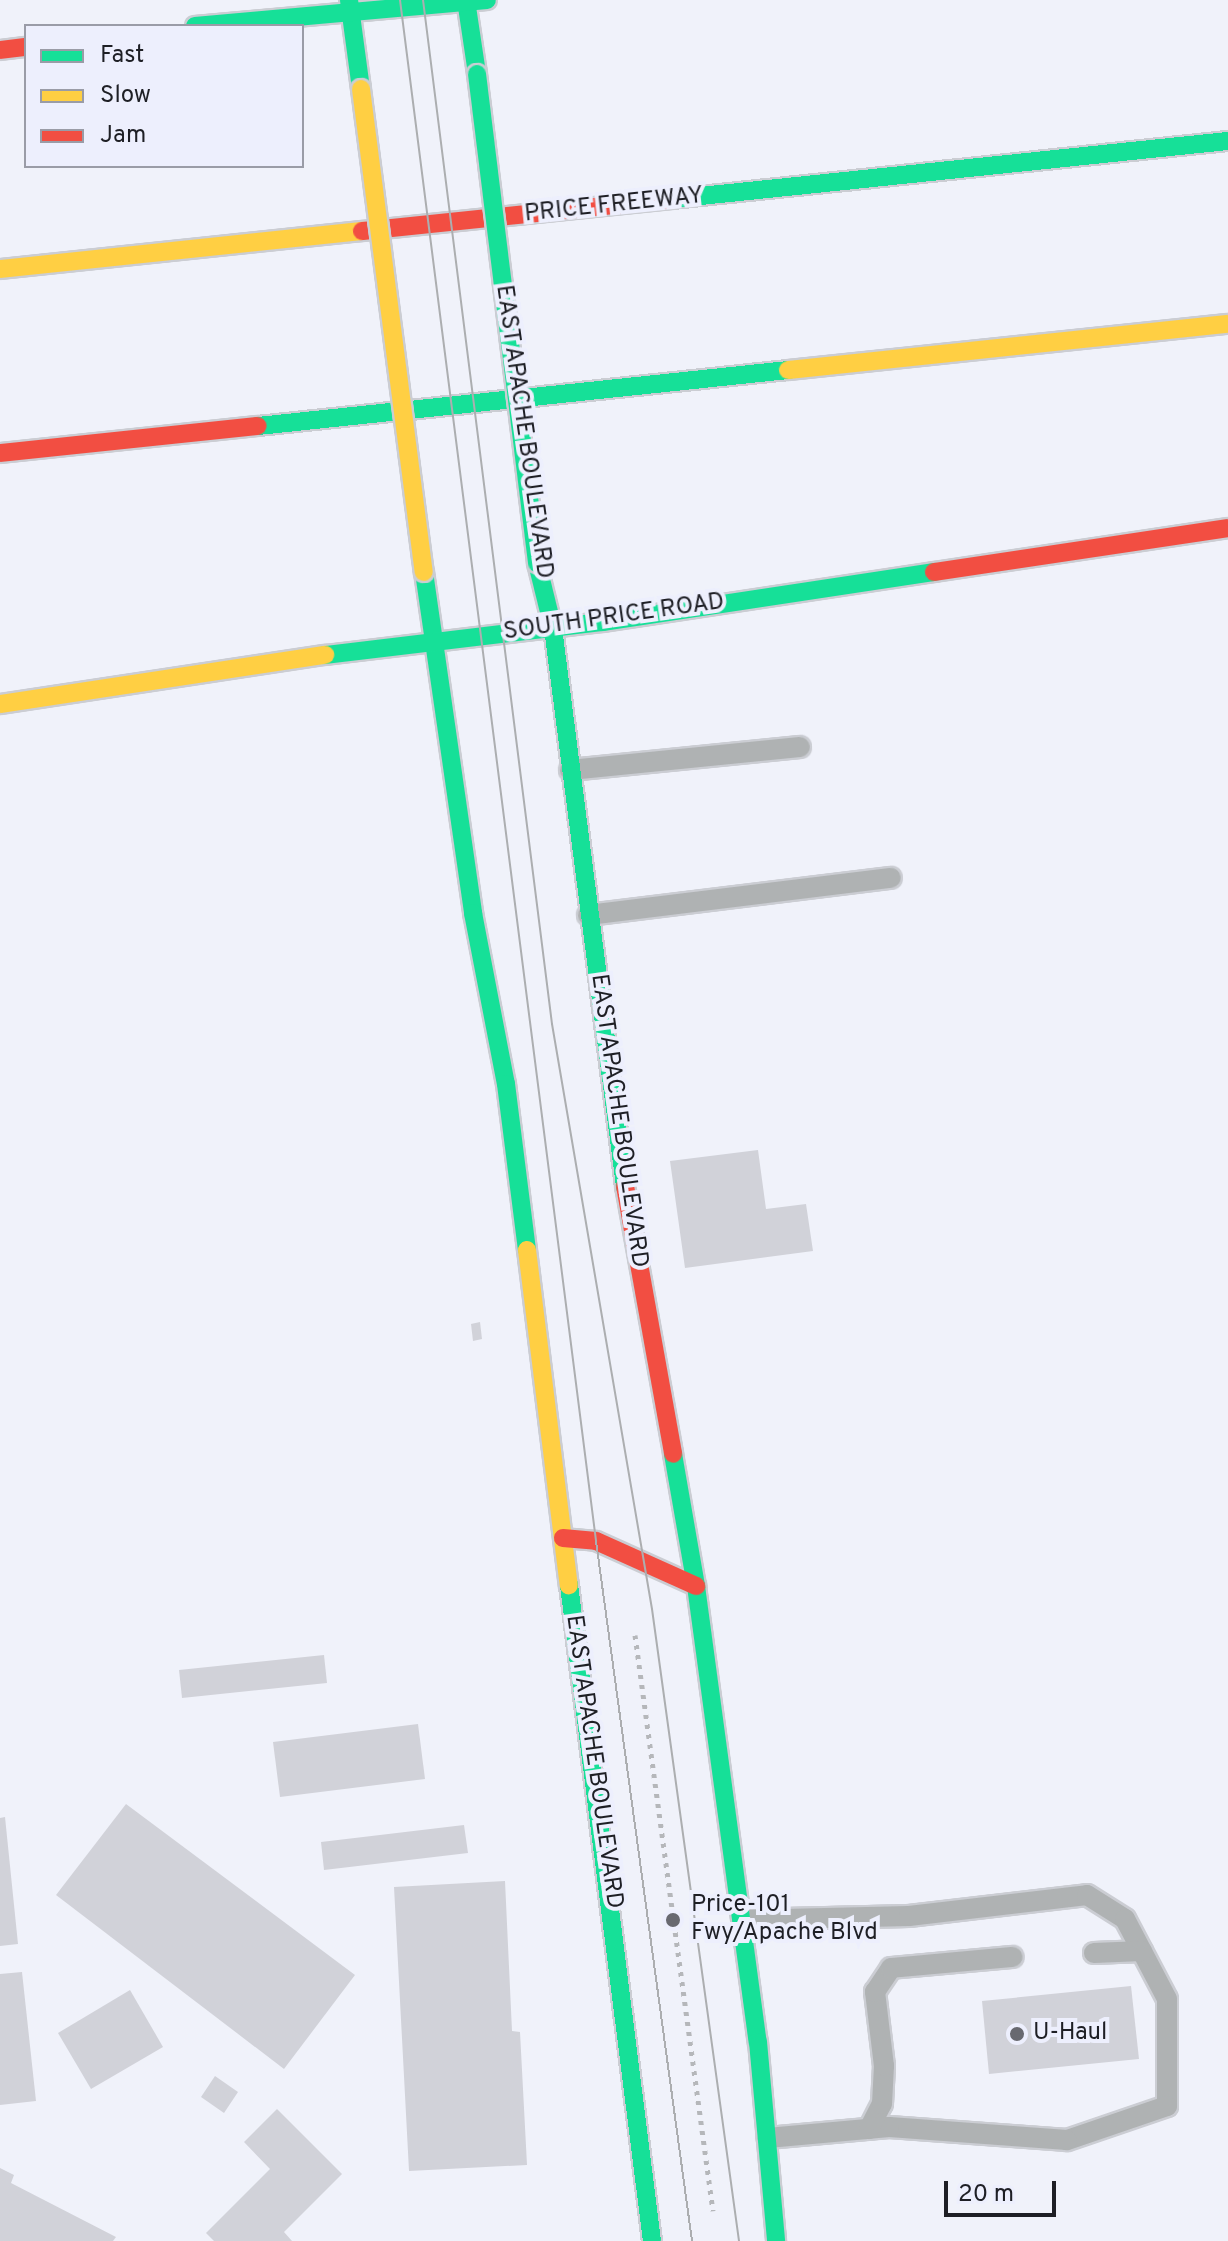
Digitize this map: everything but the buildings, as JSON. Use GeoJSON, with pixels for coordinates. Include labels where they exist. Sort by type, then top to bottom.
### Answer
{"type":"FeatureCollection","features":[{"type":"Feature","properties":{"kind":"main road"},"geometry":{"type":"LineString","coordinates":[[210,24],[350,6],[487,0]]}},
{"type":"Feature","properties":{"kind":"main road","name":"EAST APACHE BOULEVARD"},"geometry":{"type":"LineString","coordinates":[[466,1],[537,563],[553,628],[616,1135],[696,1586],[742,1920],[776,2241]]}},
{"type":"Feature","properties":{"kind":"main road","name":"EAST APACHE BOULEVARD"},"geometry":{"type":"LineString","coordinates":[[350,6],[424,572],[473,913],[506,1084],[652,2241]]}},
{"type":"Feature","properties":{"kind":"main road"},"geometry":{"type":"LineString","coordinates":[[0,50],[24,47]]}},
{"type":"Feature","properties":{"kind":"main road","name":"PRICE FREEWAY"},"geometry":{"type":"LineString","coordinates":[[0,269],[108,254],[1228,141]]}},
{"type":"Feature","properties":{"kind":"main road"},"geometry":{"type":"LineString","coordinates":[[0,257],[108,254]]}},
{"type":"Feature","properties":{"kind":"main road"},"geometry":{"type":"LineString","coordinates":[[0,453],[1228,324]]}},
{"type":"Feature","properties":{"kind":"main road","name":"SOUTH PRICE ROAD"},"geometry":{"type":"LineString","coordinates":[[0,704],[88,687],[553,628],[1228,528]]}},
{"type":"Feature","properties":{"kind":"main road"},"geometry":{"type":"LineString","coordinates":[[563,1538],[596,1541],[696,1586]]}},
{"type":"Feature","properties":{"kind":"lane"},"geometry":{"type":"LineString","coordinates":[[570,770],[800,747]]}},
{"type":"Feature","properties":{"kind":"lane"},"geometry":{"type":"LineString","coordinates":[[588,915],[891,878]]}},
{"type":"Feature","properties":{"kind":"lane"},"geometry":{"type":"LineString","coordinates":[[742,1920],[909,1916],[1087,1895],[1125,1919],[1167,1999],[1167,2106],[1067,2140],[869,2129],[767,2138]]}},
{"type":"Feature","properties":{"kind":"lane"},"geometry":{"type":"LineString","coordinates":[[1094,1953],[1142,1951]]}},
{"type":"Feature","properties":{"kind":"lane"},"geometry":{"type":"LineString","coordinates":[[869,2129],[882,2104],[884,2066],[875,1992],[891,1968],[1013,1957]]}},
{"type":"Feature","properties":{"kind":"path"},"geometry":{"type":"LineString","coordinates":[[635,1635],[713,2211]]}},
{"type":"Feature","properties":{"kind":"tram line"},"geometry":{"type":"LineString","coordinates":[[400,0],[596,1541],[692,2241]]}},
{"type":"Feature","properties":{"kind":"tram line"},"geometry":{"type":"LineString","coordinates":[[423,0],[552,1024],[652,1609],[739,2241]]}},
{"type":"Feature","properties":{"kind":"traffic: fast"},"geometry":{"type":"LineString","coordinates":[[349,0],[361,89]]}},
{"type":"Feature","properties":{"kind":"traffic: fast"},"geometry":{"type":"LineString","coordinates":[[466,0],[477,74]]}},
{"type":"Feature","properties":{"kind":"traffic: fast"},"geometry":{"type":"LineString","coordinates":[[217,24],[487,0]]}},
{"type":"Feature","properties":{"kind":"traffic: fast"},"geometry":{"type":"LineString","coordinates":[[477,74],[537,563]]}},
{"type":"Feature","properties":{"kind":"traffic: fast"},"geometry":{"type":"LineString","coordinates":[[672,199],[1228,141]]}},
{"type":"Feature","properties":{"kind":"traffic: fast"},"geometry":{"type":"LineString","coordinates":[[258,426],[788,370]]}},
{"type":"Feature","properties":{"kind":"traffic: fast"},"geometry":{"type":"LineString","coordinates":[[537,563],[553,628],[625,1186]]}},
{"type":"Feature","properties":{"kind":"traffic: fast"},"geometry":{"type":"LineString","coordinates":[[424,572],[473,913],[506,1084],[527,1250]]}},
{"type":"Feature","properties":{"kind":"traffic: fast"},"geometry":{"type":"LineString","coordinates":[[325,655],[603,622],[934,572]]}},
{"type":"Feature","properties":{"kind":"traffic: fast"},"geometry":{"type":"LineString","coordinates":[[673,1454],[696,1586],[758,2042],[776,2241]]}},
{"type":"Feature","properties":{"kind":"traffic: fast"},"geometry":{"type":"LineString","coordinates":[[569,1585],[652,2241]]}},
{"type":"Feature","properties":{"kind":"traffic: slow"},"geometry":{"type":"LineString","coordinates":[[361,89],[424,572]]}},
{"type":"Feature","properties":{"kind":"traffic: slow"},"geometry":{"type":"LineString","coordinates":[[0,269],[362,231]]}},
{"type":"Feature","properties":{"kind":"traffic: slow"},"geometry":{"type":"LineString","coordinates":[[788,370],[1228,324]]}},
{"type":"Feature","properties":{"kind":"traffic: slow"},"geometry":{"type":"LineString","coordinates":[[0,704],[325,655]]}},
{"type":"Feature","properties":{"kind":"traffic: slow"},"geometry":{"type":"LineString","coordinates":[[527,1250],[569,1585]]}},
{"type":"Feature","properties":{"kind":"traffic: jam"},"geometry":{"type":"LineString","coordinates":[[0,50],[24,47]]}},
{"type":"Feature","properties":{"kind":"traffic: jam"},"geometry":{"type":"LineString","coordinates":[[362,231],[672,199]]}},
{"type":"Feature","properties":{"kind":"traffic: jam"},"geometry":{"type":"LineString","coordinates":[[0,453],[258,426]]}},
{"type":"Feature","properties":{"kind":"traffic: jam"},"geometry":{"type":"LineString","coordinates":[[934,572],[1228,528]]}},
{"type":"Feature","properties":{"kind":"traffic: jam"},"geometry":{"type":"LineString","coordinates":[[625,1186],[673,1454]]}},
{"type":"Feature","properties":{"kind":"traffic: jam"},"geometry":{"type":"LineString","coordinates":[[563,1538],[596,1541],[696,1586]]}},
{"type":"Feature","properties":{"kind":"place","name":"Price-101 Fwy/Apache Blvd"},"geometry":{"type":"Point","coordinates":[673,1920]}},
{"type":"Feature","properties":{"kind":"place","name":"U-Haul"},"geometry":{"type":"Point","coordinates":[1017,2034]}}]}
